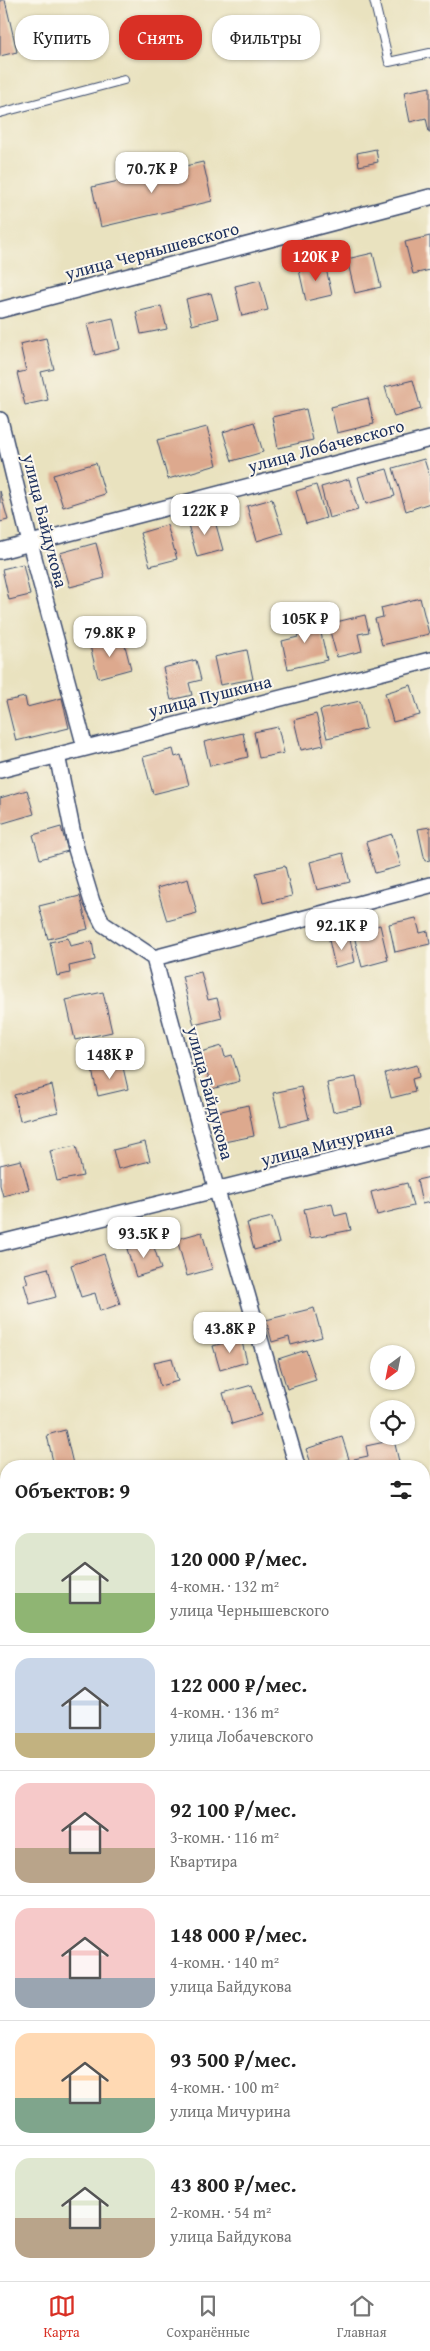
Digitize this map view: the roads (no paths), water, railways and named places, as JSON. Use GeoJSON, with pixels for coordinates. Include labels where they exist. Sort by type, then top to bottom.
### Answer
{"type":"FeatureCollection","features":[{"type":"Feature","properties":{"kind":"street","name":"улица Чернышевского"},"geometry":{"type":"LineString","coordinates":[[0,310],[430,196]]}},
{"type":"Feature","properties":{"kind":"street","name":"улица Байдукова"},"geometry":{"type":"LineString","coordinates":[[0,420],[30,543],[85,747]]}},
{"type":"Feature","properties":{"kind":"street","name":"улица Лобачевского"},"geometry":{"type":"LineString","coordinates":[[0,551],[430,439]]}},
{"type":"Feature","properties":{"kind":"street","name":"улица Пушкина"},"geometry":{"type":"LineString","coordinates":[[0,770],[430,660]]}},
{"type":"Feature","properties":{"kind":"street"},"geometry":{"type":"LineString","coordinates":[[57,754],[76,849],[92,902],[103,924],[154,958],[430,885]]}},
{"type":"Feature","properties":{"kind":"street","name":"улица Байдукова"},"geometry":{"type":"LineString","coordinates":[[154,958],[217,1191],[295,1460]]}},
{"type":"Feature","properties":{"kind":"street","name":"улица Мичурина"},"geometry":{"type":"LineString","coordinates":[[0,1243],[430,1137]]}},
{"type":"Feature","properties":{"kind":"lane"},"geometry":{"type":"LineString","coordinates":[[374,0],[389,62],[430,54]]}},
{"type":"Feature","properties":{"kind":"lane"},"geometry":{"type":"LineString","coordinates":[[0,113],[124,80]]}}]}
